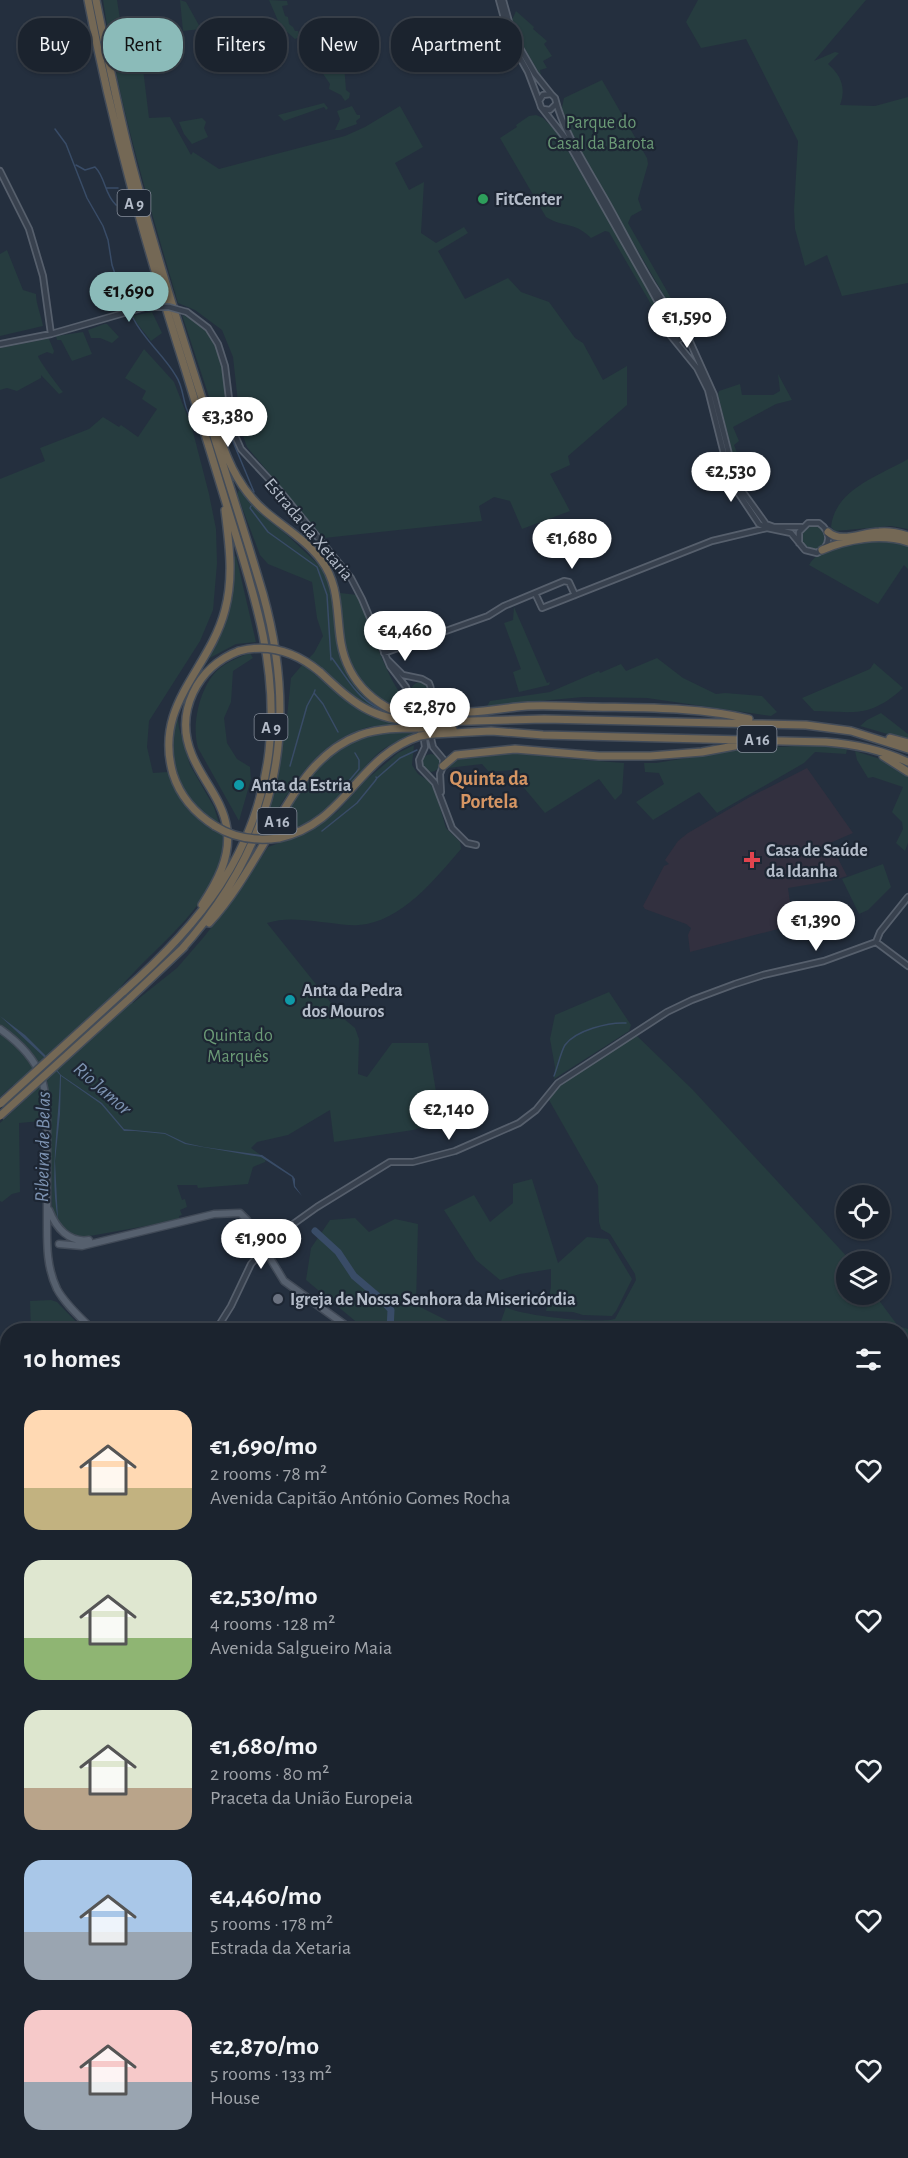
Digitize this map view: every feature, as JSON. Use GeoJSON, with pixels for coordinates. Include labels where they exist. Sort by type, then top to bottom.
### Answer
{"type":"FeatureCollection","features":[{"type":"Feature","properties":{"kind":"highway","name":"A 9"},"geometry":{"type":"LineString","coordinates":[[0,1104],[162,957],[204,911],[231,869],[256,809],[269,753],[272,687],[267,647],[245,562],[137,212],[103,78],[88,0]]}},
{"type":"Feature","properties":{"kind":"highway","name":"A 9"},"geometry":{"type":"LineString","coordinates":[[0,1116],[181,950],[220,901],[251,845],[262,817],[271,787],[278,749],[279,673],[271,626],[151,232],[111,76],[96,0]]}},
{"type":"Feature","properties":{"kind":"highway"},"geometry":{"type":"LineString","coordinates":[[201,392],[229,462],[244,489],[261,508],[311,548],[326,567],[333,581],[336,596],[343,652],[356,681],[380,703],[419,722]]}},
{"type":"Feature","properties":{"kind":"highway"},"geometry":{"type":"LineString","coordinates":[[222,490],[231,574],[225,610],[216,634],[175,709],[168,737],[169,758],[177,785],[197,812],[215,826],[241,837],[279,838],[311,827],[326,817],[379,759],[395,746],[420,736],[433,725]]}},
{"type":"Feature","properties":{"kind":"highway"},"geometry":{"type":"LineString","coordinates":[[828,532],[839,538],[877,532],[894,532],[908,536]]}},
{"type":"Feature","properties":{"kind":"highway"},"geometry":{"type":"LineString","coordinates":[[822,550],[876,537],[908,542]]}},
{"type":"Feature","properties":{"kind":"highway","name":"A 16"},"geometry":{"type":"LineString","coordinates":[[162,957],[205,901],[225,861],[228,836],[226,821],[220,804],[192,755],[187,740],[186,716],[192,693],[200,679],[218,662],[239,651],[263,647],[295,654],[365,710],[388,719],[473,731],[625,738],[770,739],[848,744],[908,762]]}},
{"type":"Feature","properties":{"kind":"highway","name":"A 16"},"geometry":{"type":"LineString","coordinates":[[430,697],[435,706],[445,711],[481,711],[539,705],[645,708],[733,716],[762,723]]}},
{"type":"Feature","properties":{"kind":"highway","name":"A 16"},"geometry":{"type":"LineString","coordinates":[[433,725],[445,721],[544,718],[762,723],[819,726],[851,731],[908,749]]}},
{"type":"Feature","properties":{"kind":"highway","name":"A 16"},"geometry":{"type":"LineString","coordinates":[[181,950],[209,924],[223,906],[252,865],[300,784],[322,758],[346,742],[367,733],[419,722]]}},
{"type":"Feature","properties":{"kind":"highway"},"geometry":{"type":"LineString","coordinates":[[860,733],[880,735],[908,743]]}},
{"type":"Feature","properties":{"kind":"highway"},"geometry":{"type":"LineString","coordinates":[[442,768],[456,755],[508,749],[531,748],[588,755],[650,756],[702,752],[770,739]]}},
{"type":"Feature","properties":{"kind":"highway"},"geometry":{"type":"LineString","coordinates":[[870,749],[899,764],[908,772]]}},
{"type":"Feature","properties":{"kind":"main road"},"geometry":{"type":"LineString","coordinates":[[0,1029],[28,1053],[43,1081],[46,1104],[48,1264],[58,1291],[87,1323]]}},
{"type":"Feature","properties":{"kind":"main road"},"geometry":{"type":"LineString","coordinates":[[47,1204],[52,1218],[61,1230],[70,1238],[84,1241],[189,1220],[240,1213],[287,1284],[342,1323]]}},
{"type":"Feature","properties":{"kind":"main road"},"geometry":{"type":"LineString","coordinates":[[46,1237],[50,1244],[82,1246],[166,1225]]}},
{"type":"Feature","properties":{"kind":"main road"},"geometry":{"type":"LineString","coordinates":[[46,1237],[51,1228],[61,1230]]}},
{"type":"Feature","properties":{"kind":"main road"},"geometry":{"type":"LineString","coordinates":[[48,1251],[64,1237],[61,1230]]}},
{"type":"Feature","properties":{"kind":"street"},"geometry":{"type":"LineString","coordinates":[[501,0],[513,36],[535,74],[555,98],[567,132],[664,302],[685,328],[714,395],[735,478],[761,520],[768,527]]}},
{"type":"Feature","properties":{"kind":"street"},"geometry":{"type":"LineString","coordinates":[[501,0],[510,40],[528,72],[533,90],[547,118],[564,136],[659,304],[670,332],[697,368],[708,390],[729,476],[738,494],[759,524],[768,527],[791,533],[810,553],[822,550],[829,540],[828,532],[816,522],[803,527],[768,527],[708,543],[542,608],[535,593]]}},
{"type":"Feature","properties":{"kind":"street"},"geometry":{"type":"LineString","coordinates":[[539,102],[543,95],[551,94]]}},
{"type":"Feature","properties":{"kind":"street"},"geometry":{"type":"LineString","coordinates":[[543,109],[552,109],[556,104]]}},
{"type":"Feature","properties":{"kind":"street"},"geometry":{"type":"LineString","coordinates":[[0,171],[29,229],[44,276],[51,334],[0,344]]}},
{"type":"Feature","properties":{"kind":"street","name":"Estrada da Xetaria"},"geometry":{"type":"LineString","coordinates":[[51,334],[145,307],[169,307],[187,312],[208,328],[218,344],[225,366],[233,431],[241,450],[279,491],[351,578],[385,655],[407,691]]}},
{"type":"Feature","properties":{"kind":"street"},"geometry":{"type":"LineString","coordinates":[[670,332],[673,325],[681,324]]}},
{"type":"Feature","properties":{"kind":"street"},"geometry":{"type":"LineString","coordinates":[[674,339],[683,339],[686,333]]}},
{"type":"Feature","properties":{"kind":"street"},"geometry":{"type":"LineString","coordinates":[[744,533],[755,526],[755,518]]}},
{"type":"Feature","properties":{"kind":"street"},"geometry":{"type":"LineString","coordinates":[[799,543],[799,532],[803,527]]}},
{"type":"Feature","properties":{"kind":"street"},"geometry":{"type":"LineString","coordinates":[[385,655],[488,616],[504,606],[566,580],[570,583],[575,595]]}},
{"type":"Feature","properties":{"kind":"street","name":"Estrada da Xetaria"},"geometry":{"type":"LineString","coordinates":[[385,655],[403,675],[418,679]]}},
{"type":"Feature","properties":{"kind":"street"},"geometry":{"type":"LineString","coordinates":[[441,798],[440,781],[443,759],[432,745],[425,711],[432,689],[429,683],[418,679],[410,683],[407,691],[419,711],[425,743],[419,760],[420,767],[435,783],[452,828],[467,843],[476,845]]}},
{"type":"Feature","properties":{"kind":"street"},"geometry":{"type":"LineString","coordinates":[[414,702],[421,704],[430,697]]}},
{"type":"Feature","properties":{"kind":"street"},"geometry":{"type":"LineString","coordinates":[[422,754],[432,750],[439,753]]}},
{"type":"Feature","properties":{"kind":"street"},"geometry":{"type":"LineString","coordinates":[[427,774],[437,774],[442,768]]}},
{"type":"Feature","properties":{"kind":"street"},"geometry":{"type":"LineString","coordinates":[[260,1242],[282,1232],[320,1205],[390,1162],[413,1162],[426,1159],[488,1138],[519,1123],[531,1115],[558,1083],[673,1008],[763,975],[824,961],[876,942],[880,932],[908,897]]}},
{"type":"Feature","properties":{"kind":"street"},"geometry":{"type":"LineString","coordinates":[[876,942],[908,966]]}},
{"type":"Feature","properties":{"kind":"street"},"geometry":{"type":"LineString","coordinates":[[220,1323],[251,1264],[264,1249]]}},
{"type":"Feature","properties":{"kind":"shaded area","name":"Casa de Saúde da Idanha"},"geometry":{"type":"Polygon","coordinates":[[[807,768],[853,833],[830,843],[847,876],[788,888],[793,925],[690,952],[688,935],[691,928],[645,909],[643,906],[664,866],[669,864],[665,860],[678,841],[688,833],[748,798],[807,768]]]}},
{"type":"Feature","properties":{"kind":"green space"},"geometry":{"type":"Polygon","coordinates":[[[103,0],[117,0],[120,18],[106,18],[103,0]]]}},
{"type":"Feature","properties":{"kind":"green space"},"geometry":{"type":"Polygon","coordinates":[[[180,0],[186,2],[195,18],[195,30],[183,31],[180,0]]]}},
{"type":"Feature","properties":{"kind":"green space"},"geometry":{"type":"Polygon","coordinates":[[[269,0],[287,1],[288,5],[282,6],[285,16],[288,17],[289,24],[295,31],[298,31],[299,37],[295,39],[287,32],[287,18],[277,18],[269,0]]]}},
{"type":"Feature","properties":{"kind":"green space"},"geometry":{"type":"Polygon","coordinates":[[[698,0],[866,0],[814,61],[835,52],[839,53],[828,64],[837,73],[842,83],[843,94],[840,105],[875,106],[908,97],[908,283],[842,296],[827,255],[805,266],[795,229],[798,141],[746,39],[701,48],[686,22],[698,0]]]}},
{"type":"Feature","properties":{"kind":"green space"},"geometry":{"type":"Polygon","coordinates":[[[516,11],[547,41],[544,44],[552,56],[543,61],[547,68],[540,70],[541,76],[522,44],[522,18],[513,18],[516,11]]]}},
{"type":"Feature","properties":{"kind":"green space"},"geometry":{"type":"Polygon","coordinates":[[[116,72],[143,72],[149,118],[170,117],[191,155],[193,152],[219,169],[345,136],[400,106],[423,147],[395,163],[409,190],[424,182],[421,233],[436,243],[464,227],[468,233],[438,251],[465,299],[508,278],[521,292],[549,302],[575,338],[583,343],[603,380],[627,366],[627,405],[568,456],[570,465],[550,474],[570,511],[522,529],[510,501],[494,497],[479,506],[482,521],[324,538],[247,447],[241,430],[233,357],[222,330],[195,310],[178,303],[145,190],[116,72]]]}},
{"type":"Feature","properties":{"kind":"green space"},"geometry":{"type":"Polygon","coordinates":[[[322,72],[345,72],[346,90],[350,93],[349,98],[345,101],[341,95],[329,89],[330,84],[322,72]]]}},
{"type":"Feature","properties":{"kind":"green space","name":"Parque do Casal da Barota"},"geometry":{"type":"Polygon","coordinates":[[[602,80],[647,158],[648,164],[638,199],[642,210],[631,216],[628,223],[679,312],[665,297],[574,142],[562,108],[564,98],[602,80]]]}},
{"type":"Feature","properties":{"kind":"green space"},"geometry":{"type":"Polygon","coordinates":[[[324,103],[328,108],[326,110],[324,107],[284,121],[278,115],[324,103]]]}},
{"type":"Feature","properties":{"kind":"green space"},"geometry":{"type":"Polygon","coordinates":[[[352,106],[357,115],[360,115],[356,121],[357,124],[335,130],[340,119],[337,111],[352,106]]]}},
{"type":"Feature","properties":{"kind":"green space","name":"Parque do Casal da Barota"},"geometry":{"type":"Polygon","coordinates":[[[536,115],[543,118],[557,132],[655,301],[662,323],[609,232],[605,231],[591,238],[579,229],[546,217],[500,138],[529,116],[536,115]]]}},
{"type":"Feature","properties":{"kind":"green space"},"geometry":{"type":"Polygon","coordinates":[[[202,118],[206,122],[204,128],[208,137],[192,144],[184,134],[179,122],[202,118]]]}},
{"type":"Feature","properties":{"kind":"green space"},"geometry":{"type":"Polygon","coordinates":[[[7,250],[23,290],[36,294],[43,326],[0,336],[0,254],[7,250]]]}},
{"type":"Feature","properties":{"kind":"green space"},"geometry":{"type":"Polygon","coordinates":[[[152,312],[162,333],[151,341],[131,316],[152,312]]]}},
{"type":"Feature","properties":{"kind":"green space"},"geometry":{"type":"Polygon","coordinates":[[[182,315],[197,322],[216,346],[225,379],[230,428],[222,436],[182,315]]]}},
{"type":"Feature","properties":{"kind":"green space"},"geometry":{"type":"Polygon","coordinates":[[[107,324],[119,337],[112,343],[100,338],[91,338],[88,330],[107,324]]]}},
{"type":"Feature","properties":{"kind":"green space"},"geometry":{"type":"Polygon","coordinates":[[[83,332],[92,354],[72,361],[61,340],[57,340],[56,336],[83,332]]]}},
{"type":"Feature","properties":{"kind":"green space"},"geometry":{"type":"Polygon","coordinates":[[[49,339],[53,354],[47,352],[38,356],[63,392],[59,394],[41,375],[41,378],[17,391],[7,388],[0,390],[0,348],[49,339]]]}},
{"type":"Feature","properties":{"kind":"green space","name":"Quinta do Marquês"},"geometry":{"type":"Polygon","coordinates":[[[144,349],[174,382],[192,428],[216,529],[217,563],[213,610],[200,641],[149,721],[147,747],[153,773],[168,772],[189,811],[204,824],[226,836],[221,861],[212,883],[200,902],[170,937],[120,988],[133,1003],[177,968],[239,892],[268,847],[309,832],[337,812],[366,780],[398,753],[414,745],[412,765],[418,774],[429,781],[436,794],[446,828],[460,842],[461,849],[440,873],[403,908],[374,922],[352,925],[291,919],[267,923],[343,1018],[355,1028],[359,1039],[358,1074],[367,1077],[392,1043],[428,1043],[441,1122],[413,1130],[334,1142],[330,1110],[288,1135],[257,1142],[251,1148],[266,1159],[265,1162],[253,1167],[248,1184],[198,1188],[197,1185],[177,1185],[187,1207],[180,1210],[182,1215],[179,1216],[180,1220],[84,1237],[72,1234],[64,1228],[52,1209],[47,1080],[28,1048],[0,1027],[0,479],[45,461],[40,448],[89,429],[103,417],[119,427],[121,425],[138,437],[157,409],[142,399],[146,391],[125,378],[144,349]]]}},
{"type":"Feature","properties":{"kind":"green space"},"geometry":{"type":"Polygon","coordinates":[[[778,374],[792,400],[776,404],[733,427],[739,441],[734,445],[743,468],[740,470],[746,491],[744,492],[733,464],[735,463],[718,395],[719,391],[740,384],[742,395],[773,395],[780,391],[778,374]]]}},
{"type":"Feature","properties":{"kind":"green space"},"geometry":{"type":"Polygon","coordinates":[[[908,459],[908,529],[891,526],[835,531],[831,527],[834,514],[849,493],[908,459]]]}},
{"type":"Feature","properties":{"kind":"green space"},"geometry":{"type":"Polygon","coordinates":[[[239,490],[320,566],[332,591],[336,640],[343,667],[363,695],[384,709],[383,714],[348,693],[309,658],[323,636],[317,618],[312,582],[268,564],[260,555],[237,494],[239,490]]]}},
{"type":"Feature","properties":{"kind":"green space"},"geometry":{"type":"Polygon","coordinates":[[[809,526],[819,526],[826,533],[826,543],[819,550],[809,550],[802,543],[802,533],[809,526]]]}},
{"type":"Feature","properties":{"kind":"green space"},"geometry":{"type":"Polygon","coordinates":[[[880,541],[897,541],[908,544],[908,569],[904,565],[878,604],[809,565],[815,558],[831,549],[880,541]]]}},
{"type":"Feature","properties":{"kind":"green space"},"geometry":{"type":"Polygon","coordinates":[[[236,556],[256,642],[236,644],[204,661],[232,589],[234,557],[236,556]]]}},
{"type":"Feature","properties":{"kind":"green space"},"geometry":{"type":"Polygon","coordinates":[[[340,593],[358,595],[388,672],[404,699],[413,708],[410,712],[372,693],[352,667],[344,634],[340,593]]]}},
{"type":"Feature","properties":{"kind":"green space"},"geometry":{"type":"Polygon","coordinates":[[[514,607],[547,683],[550,682],[549,685],[519,692],[513,672],[521,669],[504,623],[513,620],[514,607]]]}},
{"type":"Feature","properties":{"kind":"green space"},"geometry":{"type":"Polygon","coordinates":[[[250,653],[253,658],[233,671],[231,702],[224,718],[227,743],[237,759],[250,767],[251,779],[239,821],[198,748],[196,728],[202,694],[213,675],[227,663],[250,653]]]}},
{"type":"Feature","properties":{"kind":"green space"},"geometry":{"type":"Polygon","coordinates":[[[657,658],[683,678],[716,694],[762,696],[777,712],[771,716],[647,698],[583,697],[487,706],[490,701],[550,692],[621,664],[626,671],[657,658]]]}},
{"type":"Feature","properties":{"kind":"green space"},"geometry":{"type":"Polygon","coordinates":[[[874,663],[903,688],[871,709],[851,712],[814,711],[802,698],[870,669],[874,663]]]}},
{"type":"Feature","properties":{"kind":"green space"},"geometry":{"type":"Polygon","coordinates":[[[303,664],[354,707],[398,725],[365,728],[331,745],[304,771],[263,834],[260,834],[276,781],[286,727],[291,678],[303,664]]]}},
{"type":"Feature","properties":{"kind":"green space"},"geometry":{"type":"Polygon","coordinates":[[[420,682],[426,685],[429,691],[426,697],[420,700],[414,697],[411,691],[414,685],[420,682]]]}},
{"type":"Feature","properties":{"kind":"green space"},"geometry":{"type":"Polygon","coordinates":[[[177,712],[179,728],[190,765],[214,807],[219,823],[193,802],[177,775],[172,760],[171,745],[172,728],[177,712]]]}},
{"type":"Feature","properties":{"kind":"green space"},"geometry":{"type":"Polygon","coordinates":[[[881,713],[908,734],[908,740],[860,726],[881,713]]]}},
{"type":"Feature","properties":{"kind":"green space"},"geometry":{"type":"Polygon","coordinates":[[[387,732],[417,732],[419,734],[395,742],[382,750],[323,812],[290,830],[276,834],[274,832],[306,781],[331,755],[365,737],[387,732]]]}},
{"type":"Feature","properties":{"kind":"green space"},"geometry":{"type":"Polygon","coordinates":[[[771,744],[780,747],[810,745],[847,749],[846,754],[815,752],[804,763],[717,813],[699,792],[653,820],[636,802],[664,784],[659,773],[645,772],[644,763],[771,744]]]}},
{"type":"Feature","properties":{"kind":"green space"},"geometry":{"type":"Polygon","coordinates":[[[855,751],[893,763],[908,775],[908,843],[905,851],[896,843],[903,829],[902,822],[892,812],[903,787],[873,777],[868,778],[857,760],[855,751]]]}},
{"type":"Feature","properties":{"kind":"green space"},"geometry":{"type":"Polygon","coordinates":[[[532,753],[624,763],[622,793],[615,800],[599,779],[545,813],[515,777],[512,770],[489,772],[482,764],[448,768],[456,760],[499,754],[532,753]]]}},
{"type":"Feature","properties":{"kind":"green space"},"geometry":{"type":"Polygon","coordinates":[[[431,754],[437,757],[440,763],[437,769],[431,772],[425,769],[422,763],[425,757],[431,754]]]}},
{"type":"Feature","properties":{"kind":"green space"},"geometry":{"type":"Polygon","coordinates":[[[883,864],[891,887],[868,910],[859,914],[842,879],[883,864]]]}},
{"type":"Feature","properties":{"kind":"green space"},"geometry":{"type":"Polygon","coordinates":[[[609,992],[631,1025],[629,1031],[554,1079],[555,1067],[550,1039],[555,1015],[609,992]]]}},
{"type":"Feature","properties":{"kind":"green space"},"geometry":{"type":"Polygon","coordinates":[[[0,1033],[21,1049],[33,1067],[41,1094],[42,1112],[42,1121],[19,1123],[20,1192],[12,1194],[2,1202],[0,1201],[0,1123],[26,1099],[13,1085],[0,1097],[0,1033]]]}},
{"type":"Feature","properties":{"kind":"green space"},"geometry":{"type":"Polygon","coordinates":[[[636,1035],[692,1089],[842,1251],[836,1251],[836,1305],[882,1305],[896,1323],[500,1323],[506,1307],[560,1318],[615,1319],[636,1280],[635,1274],[610,1234],[601,1229],[598,1186],[549,1100],[558,1088],[636,1035]]]}},
{"type":"Feature","properties":{"kind":"green space"},"geometry":{"type":"Polygon","coordinates":[[[532,1179],[558,1263],[587,1237],[608,1239],[632,1279],[612,1316],[546,1311],[551,1287],[551,1269],[500,1280],[476,1260],[444,1210],[474,1195],[490,1222],[513,1203],[513,1184],[532,1179]]]}},
{"type":"Feature","properties":{"kind":"green space"},"geometry":{"type":"Polygon","coordinates":[[[355,1218],[369,1232],[395,1219],[418,1224],[416,1305],[452,1323],[358,1323],[306,1280],[311,1248],[330,1220],[355,1218]]]}},
{"type":"Feature","properties":{"kind":"green space"},"geometry":{"type":"Polygon","coordinates":[[[30,1301],[57,1302],[77,1323],[31,1323],[30,1301]]]}},
{"type":"Feature","properties":{"kind":"water"},"geometry":{"type":"Polygon","coordinates":[[[0,1016],[25,1035],[61,1075],[102,1103],[124,1129],[165,1133],[186,1143],[262,1155],[293,1176],[295,1186],[302,1196],[294,1187],[292,1177],[261,1157],[185,1144],[165,1134],[124,1131],[101,1104],[61,1076],[55,1161],[58,1220],[54,1166],[60,1075],[0,1016]]]}},
{"type":"Feature","properties":{"kind":"waterway"},"geometry":{"type":"LineString","coordinates":[[55,129],[66,144],[87,198],[103,226],[112,265],[125,303]]}},
{"type":"Feature","properties":{"kind":"waterway"},"geometry":{"type":"LineString","coordinates":[[76,165],[85,170],[95,167],[116,205]]}},
{"type":"Feature","properties":{"kind":"waterway"},"geometry":{"type":"LineString","coordinates":[[106,188],[118,188]]}},
{"type":"Feature","properties":{"kind":"waterway"},"geometry":{"type":"LineString","coordinates":[[121,207],[127,210]]}},
{"type":"Feature","properties":{"kind":"waterway"},"geometry":{"type":"LineString","coordinates":[[133,318],[179,381],[187,410],[193,420]]}},
{"type":"Feature","properties":{"kind":"waterway"},"geometry":{"type":"LineString","coordinates":[[220,426],[231,437],[254,492]]}},
{"type":"Feature","properties":{"kind":"waterway"},"geometry":{"type":"LineString","coordinates":[[251,506],[250,508],[268,532],[317,567],[327,595],[331,660]]}},
{"type":"Feature","properties":{"kind":"waterway"},"geometry":{"type":"LineString","coordinates":[[332,658],[363,698],[393,715]]}},
{"type":"Feature","properties":{"kind":"waterway"},"geometry":{"type":"LineString","coordinates":[[315,690],[314,693],[323,704],[338,732]]}},
{"type":"Feature","properties":{"kind":"waterway"},"geometry":{"type":"LineString","coordinates":[[290,766],[307,706],[314,693]]}},
{"type":"Feature","properties":{"kind":"waterway"},"geometry":{"type":"LineString","coordinates":[[377,778],[400,758],[417,750]]}},
{"type":"Feature","properties":{"kind":"waterway"},"geometry":{"type":"LineString","coordinates":[[343,788],[359,769],[359,760],[355,753]]}},
{"type":"Feature","properties":{"kind":"waterway"},"geometry":{"type":"LineString","coordinates":[[322,831],[357,803],[376,777]]}},
{"type":"Feature","properties":{"kind":"waterway"},"geometry":{"type":"LineString","coordinates":[[554,1076],[565,1045],[570,1040],[593,1028],[626,1023]]}},
{"type":"Feature","properties":{"kind":"waterway","name":"Rio Jamor"},"geometry":{"type":"LineString","coordinates":[[315,1231],[338,1252],[354,1276],[391,1310],[390,1323]]}},
{"type":"Feature","properties":{"kind":"place","name":"FitCenter"},"geometry":{"type":"Point","coordinates":[483,199]}},
{"type":"Feature","properties":{"kind":"place","name":"Anta da Estria"},"geometry":{"type":"Point","coordinates":[239,785]}},
{"type":"Feature","properties":{"kind":"place","name":"Casa de Saúde da Idanha"},"geometry":{"type":"Point","coordinates":[752,860]}},
{"type":"Feature","properties":{"kind":"place","name":"Anta da Pedra dos Mouros"},"geometry":{"type":"Point","coordinates":[290,1000]}},
{"type":"Feature","properties":{"kind":"place","name":"Igreja de Nossa Senhora da Misericórdia"},"geometry":{"type":"Point","coordinates":[278,1299]}},
{"type":"Feature","properties":{"kind":"district","name":"Quinta da Portela"},"geometry":{"type":"Point","coordinates":[489,790]}},
{"type":"Feature","properties":{"kind":"water label","name":"Ribeira de Belas"},"geometry":{"type":"Point","coordinates":[42,1147]}}]}
